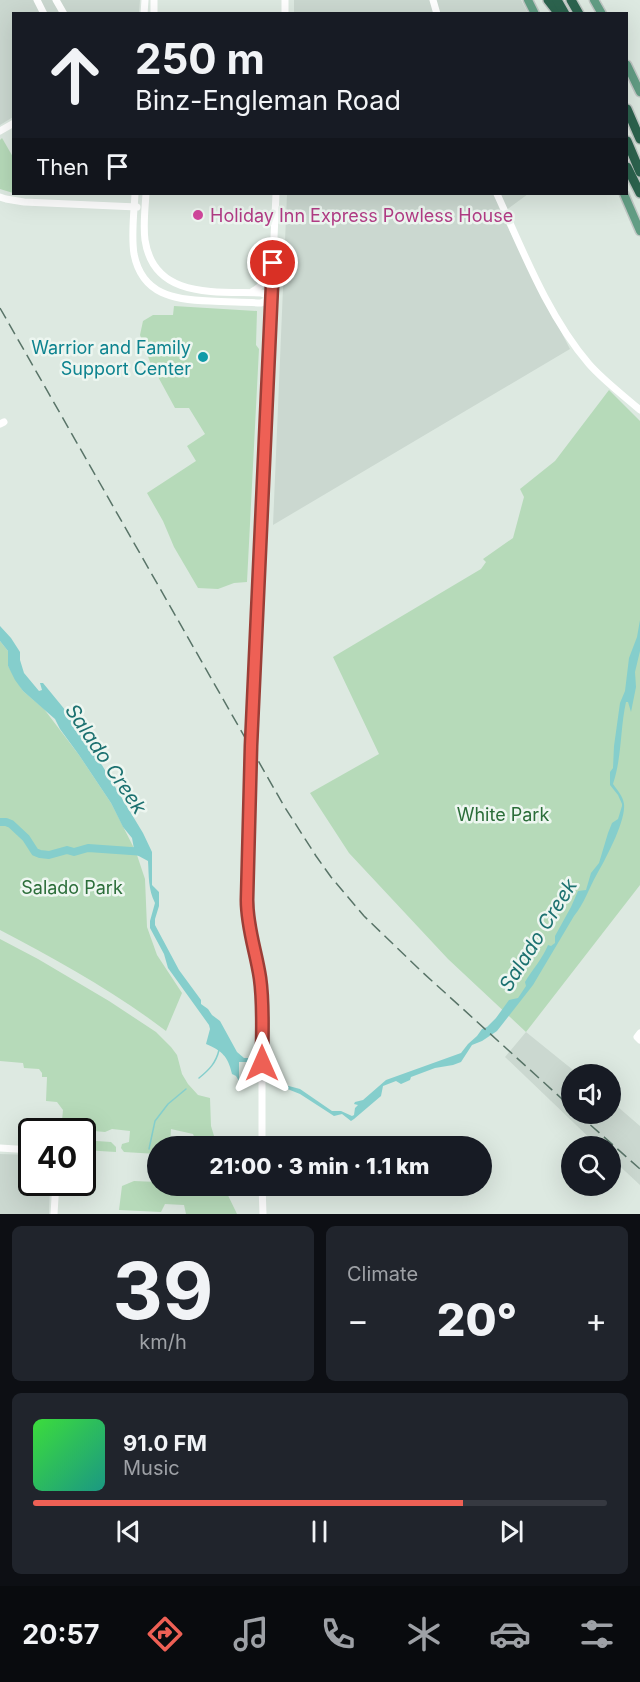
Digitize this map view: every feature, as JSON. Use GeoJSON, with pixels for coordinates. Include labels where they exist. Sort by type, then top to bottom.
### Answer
{"type":"FeatureCollection","features":[{"type":"Feature","properties":{"kind":"highway"},"geometry":{"type":"LineString","coordinates":[[548,0],[557,12]]}},
{"type":"Feature","properties":{"kind":"highway"},"geometry":{"type":"LineString","coordinates":[[628,111],[640,139]]}},
{"type":"Feature","properties":{"kind":"highway"},"geometry":{"type":"LineString","coordinates":[[628,143],[640,172]]}},
{"type":"Feature","properties":{"kind":"highway"},"geometry":{"type":"LineString","coordinates":[[628,169],[640,193]]}},
{"type":"Feature","properties":{"kind":"main road"},"geometry":{"type":"LineString","coordinates":[[628,67],[640,92]]}},
{"type":"Feature","properties":{"kind":"main road"},"geometry":{"type":"LineString","coordinates":[[624,195],[640,231]]}},
{"type":"Feature","properties":{"kind":"street"},"geometry":{"type":"LineString","coordinates":[[135,195],[133,245],[135,257],[142,273],[154,288],[169,296],[186,300],[261,303],[272,298]]}},
{"type":"Feature","properties":{"kind":"street"},"geometry":{"type":"LineString","coordinates":[[146,195],[144,237],[152,261],[164,275],[174,283],[191,290],[262,293],[272,298]]}},
{"type":"Feature","properties":{"kind":"street"},"geometry":{"type":"LineString","coordinates":[[262,1136],[263,1002],[260,974],[248,925],[247,891],[251,746],[276,195]]}},
{"type":"Feature","properties":{"kind":"street"},"geometry":{"type":"LineString","coordinates":[[497,195],[548,302],[567,334],[590,365],[640,410]]}},
{"type":"Feature","properties":{"kind":"street"},"geometry":{"type":"LineString","coordinates":[[0,197],[24,202],[145,207]]}},
{"type":"Feature","properties":{"kind":"street"},"geometry":{"type":"LineString","coordinates":[[249,293],[258,289],[273,263]]}},
{"type":"Feature","properties":{"kind":"street"},"geometry":{"type":"LineString","coordinates":[[0,1148],[18,1149]]}},
{"type":"Feature","properties":{"kind":"street"},"geometry":{"type":"LineString","coordinates":[[54,1214],[55,1196]]}},
{"type":"Feature","properties":{"kind":"street"},"geometry":{"type":"LineString","coordinates":[[263,1196],[264,1214]]}},
{"type":"Feature","properties":{"kind":"shaded area"},"geometry":{"type":"Polygon","coordinates":[[[0,0],[140,0],[139,12],[12,12],[12,118],[0,125],[0,0]]]}},
{"type":"Feature","properties":{"kind":"shaded area"},"geometry":{"type":"Polygon","coordinates":[[[294,0],[521,0],[527,12],[294,12],[294,0]]]}},
{"type":"Feature","properties":{"kind":"shaded area"},"geometry":{"type":"Polygon","coordinates":[[[287,195],[527,195],[501,214],[570,349],[273,525],[287,195]]]}},
{"type":"Feature","properties":{"kind":"shaded area"},"geometry":{"type":"Polygon","coordinates":[[[526,1032],[566,1064],[561,1064],[561,1111],[505,1057],[526,1032]]]}},
{"type":"Feature","properties":{"kind":"shaded area"},"geometry":{"type":"Polygon","coordinates":[[[621,1110],[640,1126],[640,1185],[621,1167],[621,1136],[588,1136],[575,1124],[621,1124],[621,1110]]]}},
{"type":"Feature","properties":{"kind":"shaded area"},"geometry":{"type":"Polygon","coordinates":[[[0,1154],[18,1155],[18,1196],[50,1196],[49,1214],[0,1214],[0,1154]]]}},
{"type":"Feature","properties":{"kind":"green space"},"geometry":{"type":"Polygon","coordinates":[[[2,138],[12,155],[12,193],[0,189],[0,140],[2,138]]]}},
{"type":"Feature","properties":{"kind":"green space"},"geometry":{"type":"Polygon","coordinates":[[[174,306],[257,311],[256,345],[259,349],[247,582],[234,583],[218,589],[198,588],[147,493],[196,461],[187,446],[205,434],[189,408],[175,408],[150,362],[140,335],[143,321],[153,315],[173,315],[174,306]]]}},
{"type":"Feature","properties":{"kind":"green space","name":"White Park"},"geometry":{"type":"Polygon","coordinates":[[[609,390],[640,421],[640,885],[526,1032],[448,959],[349,853],[310,793],[379,754],[333,657],[481,569],[486,562],[483,559],[513,538],[524,497],[520,489],[555,461],[609,390]]]}},
{"type":"Feature","properties":{"kind":"green space","name":"Salado Park"},"geometry":{"type":"Polygon","coordinates":[[[0,641],[8,651],[8,666],[23,691],[44,709],[79,755],[111,803],[136,852],[145,879],[147,927],[157,955],[182,993],[166,1031],[85,977],[0,930],[0,641]]]}},
{"type":"Feature","properties":{"kind":"green space"},"geometry":{"type":"Polygon","coordinates":[[[0,939],[109,1001],[156,1032],[177,1055],[182,1074],[188,1084],[198,1095],[210,1098],[211,1126],[214,1136],[194,1136],[171,1129],[171,1136],[147,1136],[147,1153],[124,1152],[121,1148],[122,1144],[129,1142],[130,1131],[112,1129],[105,1132],[96,1131],[96,1118],[62,1118],[63,1110],[57,1102],[46,1101],[47,1077],[42,1077],[39,1069],[24,1068],[23,1063],[0,1061],[0,939]]]}},
{"type":"Feature","properties":{"kind":"green space"},"geometry":{"type":"Polygon","coordinates":[[[96,1141],[111,1142],[116,1147],[116,1152],[96,1151],[96,1141]]]}},
{"type":"Feature","properties":{"kind":"green space"},"geometry":{"type":"Polygon","coordinates":[[[134,1181],[147,1182],[147,1196],[228,1196],[237,1214],[186,1214],[184,1205],[165,1204],[161,1212],[119,1210],[122,1186],[134,1181]]]}},
{"type":"Feature","properties":{"kind":"water"},"geometry":{"type":"Polygon","coordinates":[[[640,620],[640,651],[635,672],[636,687],[631,712],[626,702],[618,764],[613,784],[620,793],[624,811],[614,840],[581,906],[533,985],[497,1031],[472,1045],[461,1062],[435,1068],[411,1077],[410,1080],[401,1084],[396,1081],[383,1086],[381,1096],[351,1121],[342,1114],[334,1116],[300,1094],[285,1088],[265,1074],[255,1062],[239,1062],[239,1081],[232,1074],[223,1055],[206,1044],[209,1025],[168,968],[164,954],[150,928],[155,903],[150,888],[148,861],[135,854],[132,838],[55,719],[23,691],[15,680],[8,666],[8,651],[0,641],[0,626],[20,652],[24,673],[39,691],[42,690],[40,683],[43,683],[75,722],[143,833],[152,852],[152,885],[159,892],[155,925],[179,970],[201,1000],[201,1004],[220,1021],[237,1052],[244,1058],[256,1058],[285,1085],[300,1089],[332,1111],[341,1111],[352,1116],[358,1105],[354,1104],[355,1102],[363,1100],[386,1080],[461,1053],[482,1029],[496,1018],[509,1000],[518,998],[548,945],[555,943],[555,936],[578,891],[586,890],[591,873],[599,863],[612,823],[618,819],[622,806],[618,795],[610,785],[610,772],[613,768],[620,703],[625,691],[629,658],[637,637],[640,620]]]}},
{"type":"Feature","properties":{"kind":"waterway"},"geometry":{"type":"LineString","coordinates":[[0,822],[11,824],[26,838],[35,852],[40,854],[49,855],[67,850],[74,852],[88,848],[145,852]]}},
{"type":"Feature","properties":{"kind":"waterway"},"geometry":{"type":"LineString","coordinates":[[199,1078],[212,1066],[219,1050]]}},
{"type":"Feature","properties":{"kind":"waterway"},"geometry":{"type":"LineString","coordinates":[[152,1136],[155,1121],[168,1104],[186,1089]]}},
{"type":"Feature","properties":{"kind":"railway"},"geometry":{"type":"LineString","coordinates":[[0,308],[284,806],[316,856],[364,916],[561,1098]]}},
{"type":"Feature","properties":{"kind":"railway"},"geometry":{"type":"LineString","coordinates":[[589,1124],[640,1169]]}},
{"type":"Feature","properties":{"kind":"place","name":"Holiday Inn Express Powless House"},"geometry":{"type":"Point","coordinates":[198,215]}},
{"type":"Feature","properties":{"kind":"place","name":"Warrior and Family Support Center"},"geometry":{"type":"Point","coordinates":[203,357]}},
{"type":"Feature","properties":{"kind":"route"},"geometry":{"type":"LineString","coordinates":[[262,1063],[262,991],[248,925],[247,900],[251,746],[273,263]]}},
{"type":"Feature","properties":{"kind":"water label","name":"Salado Creek"},"geometry":{"type":"Point","coordinates":[106,759]}},
{"type":"Feature","properties":{"kind":"water label","name":"Salado Creek"},"geometry":{"type":"Point","coordinates":[538,935]}}]}
